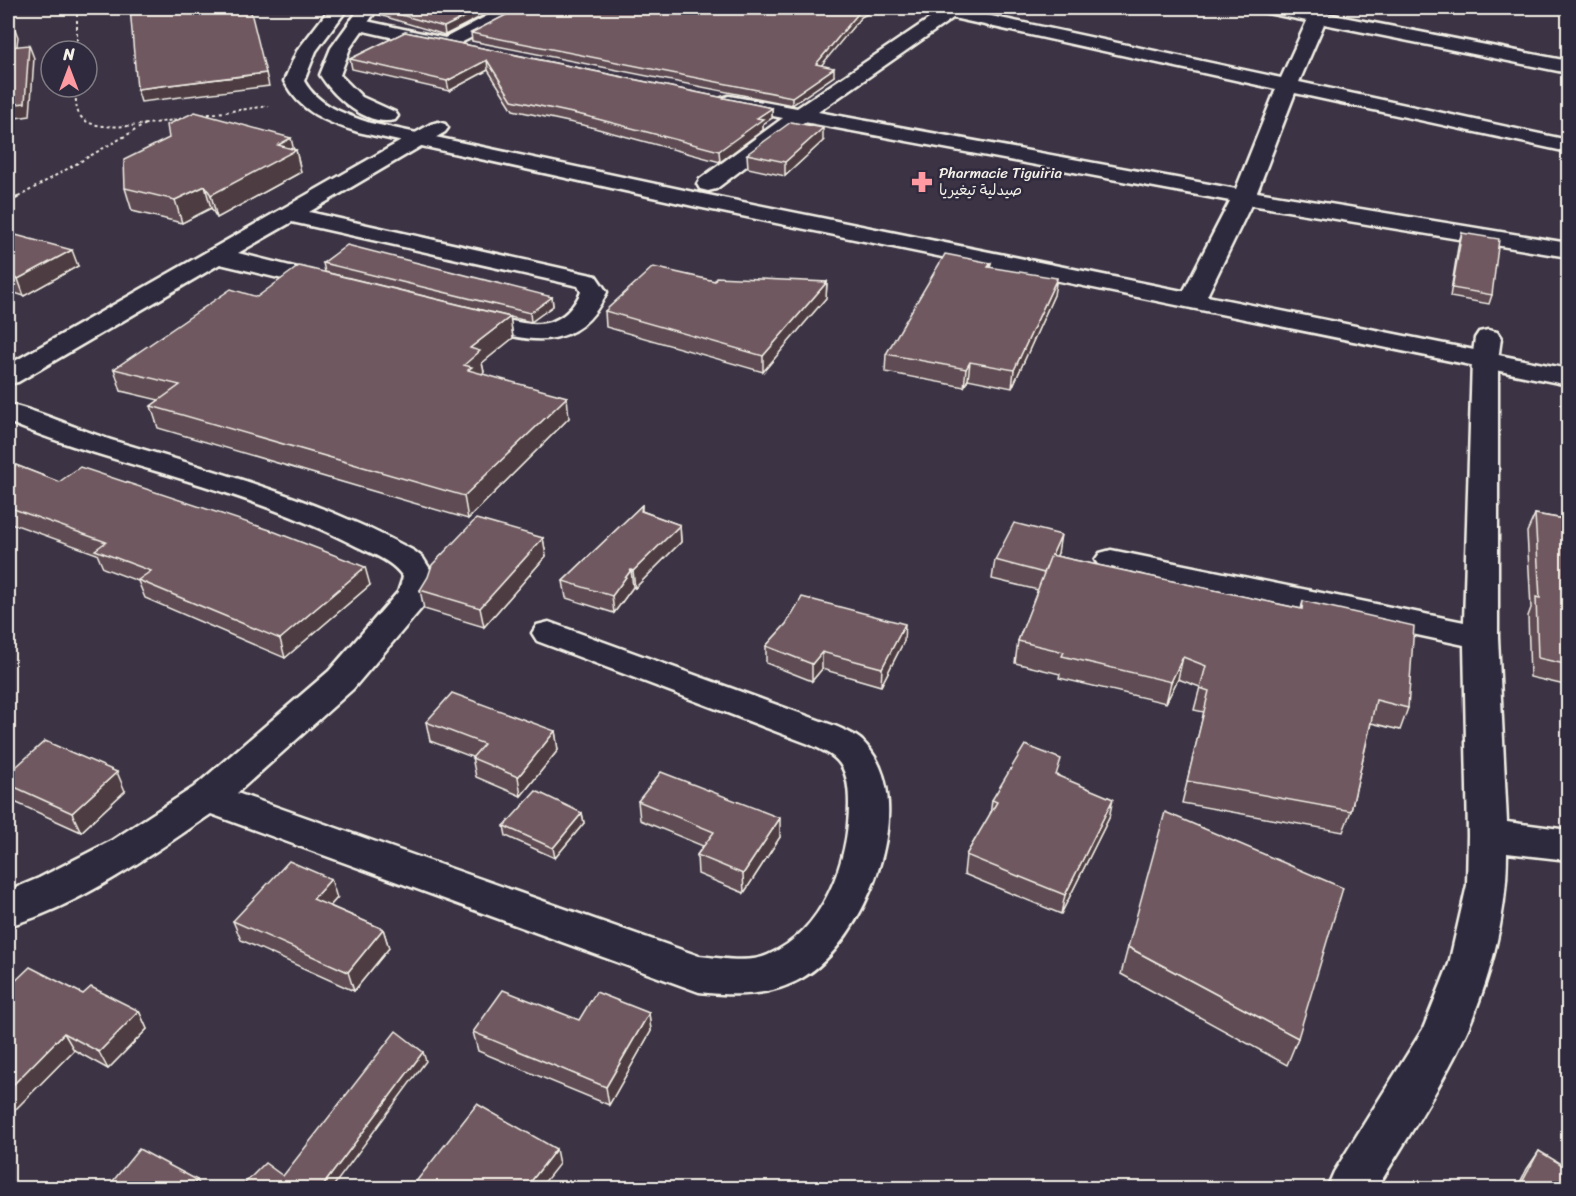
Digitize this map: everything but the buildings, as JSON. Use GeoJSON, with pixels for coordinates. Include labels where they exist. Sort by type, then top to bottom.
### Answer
{"type":"FeatureCollection","features":[{"type":"Feature","properties":{"kind":"street"},"geometry":{"type":"LineString","coordinates":[[339,8],[306,49],[297,66],[294,81],[305,101],[329,115],[365,128],[416,141],[1197,291],[1487,344],[1569,377]]}},
{"type":"Feature","properties":{"kind":"street"},"geometry":{"type":"LineString","coordinates":[[447,44],[515,8]]}},
{"type":"Feature","properties":{"kind":"street"},"geometry":{"type":"LineString","coordinates":[[928,8],[953,10],[1287,87],[1569,146]]}},
{"type":"Feature","properties":{"kind":"street"},"geometry":{"type":"LineString","coordinates":[[1268,8],[1320,12],[1569,67]]}},
{"type":"Feature","properties":{"kind":"street"},"geometry":{"type":"LineString","coordinates":[[708,184],[799,116],[953,10]]}},
{"type":"Feature","properties":{"kind":"street"},"geometry":{"type":"LineString","coordinates":[[1197,291],[1244,197],[1287,87],[1320,12]]}},
{"type":"Feature","properties":{"kind":"street"},"geometry":{"type":"LineString","coordinates":[[482,51],[447,44],[363,16],[332,63],[330,75],[338,89],[368,110],[438,128],[708,184],[1197,291],[1419,324]]}},
{"type":"Feature","properties":{"kind":"street"},"geometry":{"type":"LineString","coordinates":[[705,97],[1244,197],[1569,250]]}},
{"type":"Feature","properties":{"kind":"street"},"geometry":{"type":"LineString","coordinates":[[8,376],[438,128]]}},
{"type":"Feature","properties":{"kind":"street"},"geometry":{"type":"LineString","coordinates":[[288,214],[580,279],[587,281],[594,292],[591,300],[578,315],[562,329],[553,332],[531,332],[441,310]]}},
{"type":"Feature","properties":{"kind":"street"},"geometry":{"type":"LineString","coordinates":[[215,255],[351,288]]}},
{"type":"Feature","properties":{"kind":"street"},"geometry":{"type":"LineString","coordinates":[[1351,1188],[1394,1120],[1445,1028],[1472,952],[1487,885],[1488,835],[1481,638],[1487,344]]}},
{"type":"Feature","properties":{"kind":"street"},"geometry":{"type":"LineString","coordinates":[[8,412],[36,425],[196,473],[340,525],[403,558],[412,565],[419,578],[414,595],[340,680],[207,797],[125,852],[53,890],[8,909]]}},
{"type":"Feature","properties":{"kind":"street"},"geometry":{"type":"LineString","coordinates":[[1111,560],[1481,638]]}},
{"type":"Feature","properties":{"kind":"street"},"geometry":{"type":"LineString","coordinates":[[207,797],[699,974],[748,979],[787,966],[821,938],[844,905],[858,865],[869,801],[867,780],[858,759],[843,745],[822,735],[549,633]]}},
{"type":"Feature","properties":{"kind":"street"},"geometry":{"type":"LineString","coordinates":[[1488,835],[1569,845]]}},
{"type":"Feature","properties":{"kind":"path"},"geometry":{"type":"LineString","coordinates":[[77,8],[77,39]]}},
{"type":"Feature","properties":{"kind":"path"},"geometry":{"type":"LineString","coordinates":[[77,99],[78,111],[84,120],[105,125],[190,117]]}},
{"type":"Feature","properties":{"kind":"path"},"geometry":{"type":"LineString","coordinates":[[201,116],[305,101]]}},
{"type":"Feature","properties":{"kind":"path"},"geometry":{"type":"LineString","coordinates":[[8,203],[150,122]]}},
{"type":"Feature","properties":{"kind":"place","name":"Pharmacie Tiguiria صيدلية تيغيريا"},"geometry":{"type":"Point","coordinates":[922,182]}}]}
